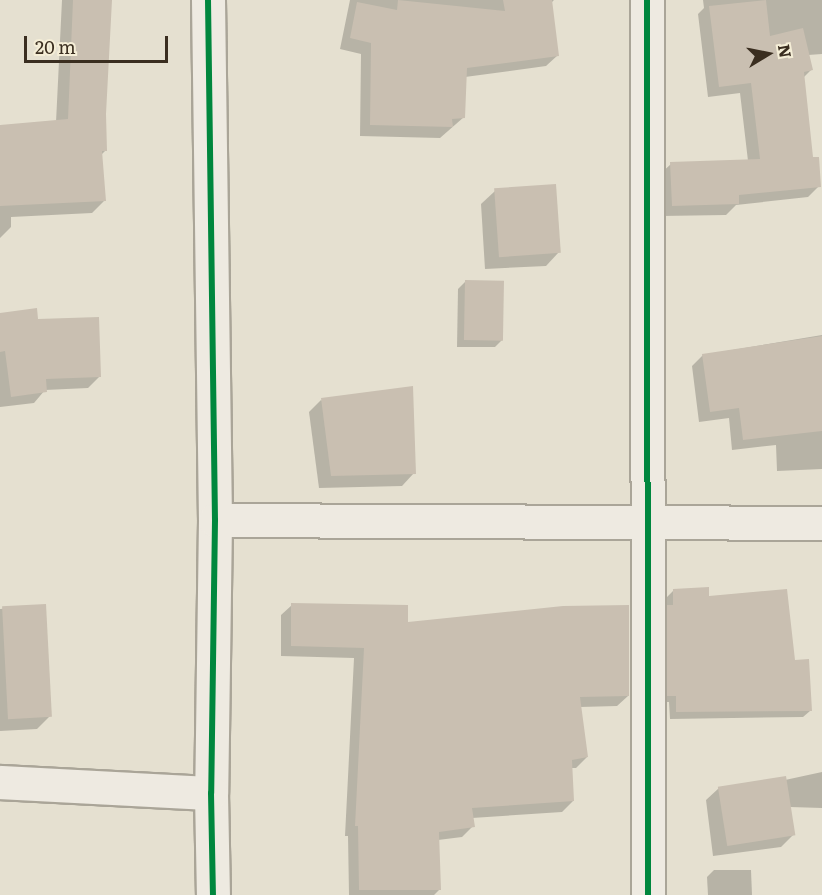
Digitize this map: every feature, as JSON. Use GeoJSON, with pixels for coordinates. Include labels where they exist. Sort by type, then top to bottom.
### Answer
{"type":"FeatureCollection","features":[{"type":"Feature","properties":{"kind":"street"},"geometry":{"type":"LineString","coordinates":[[208,0],[214,520],[211,793],[213,895]]}},
{"type":"Feature","properties":{"kind":"street"},"geometry":{"type":"LineString","coordinates":[[647,0],[648,895]]}},
{"type":"Feature","properties":{"kind":"street"},"geometry":{"type":"LineString","coordinates":[[214,520],[822,523]]}},
{"type":"Feature","properties":{"kind":"street"},"geometry":{"type":"LineString","coordinates":[[0,782],[211,793]]}},
{"type":"Feature","properties":{"kind":"building"},"geometry":{"type":"Polygon","coordinates":[[[73,0],[112,0],[106,114],[107,151],[102,151],[106,201],[0,206],[0,125],[68,119],[73,0]]]}},
{"type":"Feature","properties":{"kind":"building"},"geometry":{"type":"Polygon","coordinates":[[[398,0],[505,11],[503,0],[552,0],[559,56],[467,68],[465,118],[452,119],[453,127],[370,125],[371,43],[350,38],[357,2],[397,10],[398,0]]]}},
{"type":"Feature","properties":{"kind":"building"},"geometry":{"type":"Polygon","coordinates":[[[766,0],[770,36],[803,28],[813,70],[804,72],[813,157],[819,157],[821,187],[739,195],[739,204],[672,206],[670,162],[760,159],[751,83],[719,87],[709,6],[766,0]]]}},
{"type":"Feature","properties":{"kind":"building"},"geometry":{"type":"Polygon","coordinates":[[[556,184],[561,253],[499,257],[494,188],[556,184]]]}},
{"type":"Feature","properties":{"kind":"building"},"geometry":{"type":"Polygon","coordinates":[[[465,280],[504,281],[503,341],[464,340],[465,280]]]}},
{"type":"Feature","properties":{"kind":"building"},"geometry":{"type":"Polygon","coordinates":[[[37,308],[38,319],[99,317],[101,377],[46,379],[47,392],[11,397],[5,351],[0,352],[0,313],[37,308]]]}},
{"type":"Feature","properties":{"kind":"building"},"geometry":{"type":"Polygon","coordinates":[[[822,336],[822,431],[743,440],[739,408],[710,412],[702,354],[822,336]]]}},
{"type":"Feature","properties":{"kind":"building"},"geometry":{"type":"Polygon","coordinates":[[[413,386],[416,474],[331,476],[321,398],[413,386]]]}},
{"type":"Feature","properties":{"kind":"building"},"geometry":{"type":"Polygon","coordinates":[[[709,587],[709,596],[787,589],[795,660],[809,659],[812,711],[676,712],[676,696],[667,696],[666,605],[673,605],[673,589],[709,587]]]}},
{"type":"Feature","properties":{"kind":"building"},"geometry":{"type":"Polygon","coordinates":[[[291,603],[408,605],[408,622],[563,606],[629,605],[629,696],[580,697],[588,757],[572,760],[574,801],[472,808],[475,827],[439,832],[441,890],[359,890],[358,826],[355,826],[364,648],[291,646],[291,603]]]}},
{"type":"Feature","properties":{"kind":"building"},"geometry":{"type":"Polygon","coordinates":[[[46,604],[52,717],[8,719],[2,606],[46,604]]]}},
{"type":"Feature","properties":{"kind":"building"},"geometry":{"type":"Polygon","coordinates":[[[786,776],[795,835],[727,846],[718,787],[786,776]]]}},
{"type":"Feature","properties":{"kind":"cycle path"},"geometry":{"type":"LineString","coordinates":[[208,0],[215,520],[211,793],[213,895]]}},
{"type":"Feature","properties":{"kind":"cycle path"},"geometry":{"type":"LineString","coordinates":[[647,0],[648,895]]}}]}
